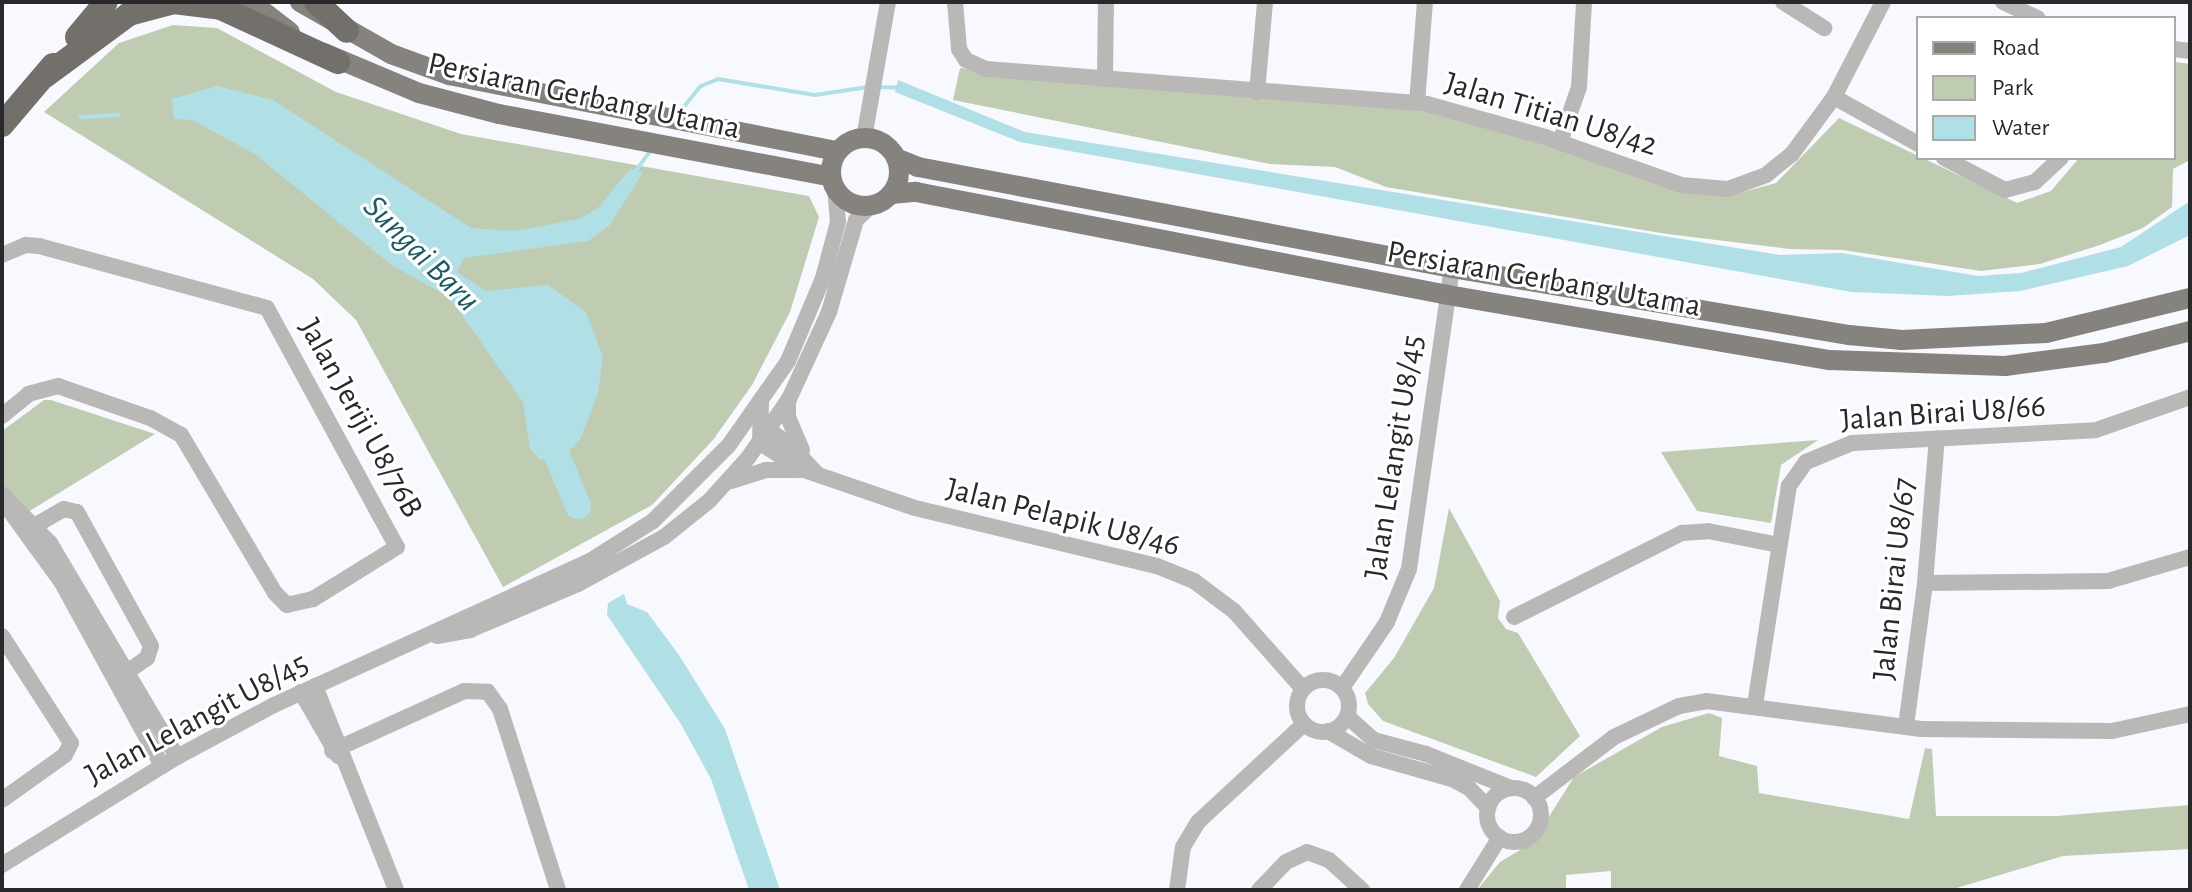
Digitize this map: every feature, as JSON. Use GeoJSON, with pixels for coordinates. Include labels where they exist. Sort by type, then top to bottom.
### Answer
{"type":"FeatureCollection","features":[{"type":"Feature","properties":{"kind":"highway"},"geometry":{"type":"LineString","coordinates":[[2,125],[106,2]]}},
{"type":"Feature","properties":{"kind":"highway"},"geometry":{"type":"LineString","coordinates":[[45,76],[129,14],[174,2],[221,8],[338,62]]}},
{"type":"Feature","properties":{"kind":"highway"},"geometry":{"type":"LineString","coordinates":[[316,2],[347,31]]}},
{"type":"Feature","properties":{"kind":"main road","name":"Persiaran Gerbang Utama"},"geometry":{"type":"LineString","coordinates":[[251,2],[338,62],[458,104],[680,147],[833,183]]}},
{"type":"Feature","properties":{"kind":"main road","name":"Persiaran Gerbang Utama"},"geometry":{"type":"LineString","coordinates":[[300,2],[347,31],[449,75],[838,151]]}},
{"type":"Feature","properties":{"kind":"main road"},"geometry":{"type":"LineString","coordinates":[[864,138],[883,143],[896,158],[899,177],[891,194],[872,205],[851,203],[833,183],[838,151],[864,138]]}},
{"type":"Feature","properties":{"kind":"main road","name":"Persiaran Gerbang Utama"},"geometry":{"type":"LineString","coordinates":[[896,158],[918,167],[1452,268],[1902,340],[2046,333],[2190,298]]}},
{"type":"Feature","properties":{"kind":"main road","name":"Persiaran Gerbang Utama"},"geometry":{"type":"LineString","coordinates":[[891,194],[916,192],[1448,295],[1830,360],[1914,366],[2051,361],[2190,331]]}},
{"type":"Feature","properties":{"kind":"street"},"geometry":{"type":"LineString","coordinates":[[864,138],[888,2]]}},
{"type":"Feature","properties":{"kind":"street","name":"Jalan Titian U8/42"},"geometry":{"type":"LineString","coordinates":[[955,2],[959,49],[966,60],[986,69],[1417,103],[1560,142],[1681,185],[1728,189],[1779,167],[1834,97],[1883,2]]}},
{"type":"Feature","properties":{"kind":"street"},"geometry":{"type":"LineString","coordinates":[[1105,79],[1106,2]]}},
{"type":"Feature","properties":{"kind":"street"},"geometry":{"type":"LineString","coordinates":[[1257,92],[1265,2]]}},
{"type":"Feature","properties":{"kind":"street"},"geometry":{"type":"LineString","coordinates":[[1417,103],[1425,2]]}},
{"type":"Feature","properties":{"kind":"street"},"geometry":{"type":"LineString","coordinates":[[1560,142],[1579,87],[1584,2]]}},
{"type":"Feature","properties":{"kind":"street"},"geometry":{"type":"LineString","coordinates":[[1783,2],[1824,28]]}},
{"type":"Feature","properties":{"kind":"street"},"geometry":{"type":"LineString","coordinates":[[2003,2],[2034,16]]}},
{"type":"Feature","properties":{"kind":"street"},"geometry":{"type":"LineString","coordinates":[[1834,97],[1916,143]]}},
{"type":"Feature","properties":{"kind":"street"},"geometry":{"type":"LineString","coordinates":[[1948,160],[2005,190],[2035,182],[2059,160]]}},
{"type":"Feature","properties":{"kind":"street","name":"Jalan Lelangit U8/45"},"geometry":{"type":"LineString","coordinates":[[2,865],[170,761],[308,689],[427,637],[470,630],[627,541],[653,521],[729,445],[761,403],[815,303],[838,222],[833,183]]}},
{"type":"Feature","properties":{"kind":"street","name":"Jalan Lelangit U8/45"},"geometry":{"type":"LineString","coordinates":[[544,590],[664,537],[724,485],[789,399],[829,312],[856,220],[872,205]]}},
{"type":"Feature","properties":{"kind":"street","name":"Jalan Jeriji U8/76B"},"geometry":{"type":"LineString","coordinates":[[2,255],[26,245],[39,246],[267,308],[397,547],[313,599],[287,605],[275,593],[181,435],[150,418],[58,386],[29,394],[2,416]]}},
{"type":"Feature","properties":{"kind":"street","name":"Jalan Lelangit U8/45"},"geometry":{"type":"LineString","coordinates":[[1342,688],[1387,622],[1409,569],[1452,268]]}},
{"type":"Feature","properties":{"kind":"street","name":"Jalan Birai U8/66"},"geometry":{"type":"LineString","coordinates":[[1755,705],[1789,486],[1806,462],[1852,443],[2096,430],[2190,397]]}},
{"type":"Feature","properties":{"kind":"street"},"geometry":{"type":"LineString","coordinates":[[724,485],[751,473],[808,467],[791,427],[789,399]]}},
{"type":"Feature","properties":{"kind":"street"},"geometry":{"type":"LineString","coordinates":[[729,445],[762,436],[761,403]]}},
{"type":"Feature","properties":{"kind":"street","name":"Jalan Pelapik U8/46"},"geometry":{"type":"LineString","coordinates":[[762,436],[808,467],[927,512],[1178,573],[1234,611],[1303,689]]}},
{"type":"Feature","properties":{"kind":"street","name":"Jalan Birai U8/67"},"geometry":{"type":"LineString","coordinates":[[1906,726],[1925,583],[1937,438]]}},
{"type":"Feature","properties":{"kind":"street"},"geometry":{"type":"LineString","coordinates":[[2,494],[36,525],[127,672],[170,761]]}},
{"type":"Feature","properties":{"kind":"street"},"geometry":{"type":"LineString","coordinates":[[2,500],[62,583],[170,761]]}},
{"type":"Feature","properties":{"kind":"street"},"geometry":{"type":"LineString","coordinates":[[36,525],[64,509],[77,512],[151,646],[147,658],[127,672]]}},
{"type":"Feature","properties":{"kind":"street"},"geometry":{"type":"LineString","coordinates":[[1514,617],[1682,533],[1708,531],[1779,545]]}},
{"type":"Feature","properties":{"kind":"street"},"geometry":{"type":"LineString","coordinates":[[1925,583],[2108,581],[2190,557]]}},
{"type":"Feature","properties":{"kind":"street"},"geometry":{"type":"LineString","coordinates":[[2,636],[71,743],[65,755],[2,800]]}},
{"type":"Feature","properties":{"kind":"street"},"geometry":{"type":"LineString","coordinates":[[1328,731],[1347,716],[1348,701],[1342,688],[1322,680],[1303,689],[1297,711],[1304,724],[1328,731],[1371,756],[1452,779],[1469,788],[1488,808]]}},
{"type":"Feature","properties":{"kind":"street"},"geometry":{"type":"LineString","coordinates":[[308,689],[396,890]]}},
{"type":"Feature","properties":{"kind":"street"},"geometry":{"type":"LineString","coordinates":[[338,752],[464,691],[488,692],[500,709],[558,890]]}},
{"type":"Feature","properties":{"kind":"street"},"geometry":{"type":"LineString","coordinates":[[1534,798],[1614,737],[1658,714],[1706,701],[1906,726],[2112,731],[2190,714]]}},
{"type":"Feature","properties":{"kind":"street"},"geometry":{"type":"LineString","coordinates":[[1347,716],[1374,740],[1426,754],[1511,788],[1534,798],[1540,813],[1536,830],[1516,841],[1500,837],[1488,822],[1488,808],[1493,797],[1511,788]]}},
{"type":"Feature","properties":{"kind":"street"},"geometry":{"type":"LineString","coordinates":[[1177,890],[1183,847],[1198,822],[1304,724]]}},
{"type":"Feature","properties":{"kind":"street"},"geometry":{"type":"LineString","coordinates":[[1467,890],[1500,837]]}},
{"type":"Feature","properties":{"kind":"street"},"geometry":{"type":"LineString","coordinates":[[1259,890],[1286,862],[1307,852],[1329,860],[1362,890]]}},
{"type":"Feature","properties":{"kind":"green space"},"geometry":{"type":"Polygon","coordinates":[[[173,25],[217,28],[336,92],[461,134],[809,196],[819,217],[790,312],[752,385],[713,440],[652,505],[503,587],[356,320],[313,279],[44,112],[119,43],[173,25]]]}},
{"type":"Feature","properties":{"kind":"green space"},"geometry":{"type":"Polygon","coordinates":[[[2176,62],[2190,64],[2190,160],[2173,169],[2172,207],[2143,228],[2100,245],[2040,264],[1981,271],[1843,250],[1790,249],[1667,234],[1386,187],[1335,167],[1270,164],[953,100],[960,68],[1429,112],[1728,196],[1776,183],[1839,118],[1916,155],[1916,160],[1927,160],[2017,203],[2051,191],[2077,160],[2176,160],[2176,62]]]}},
{"type":"Feature","properties":{"kind":"green space"},"geometry":{"type":"Polygon","coordinates":[[[44,400],[155,434],[28,512],[2,487],[2,431],[44,400]]]}},
{"type":"Feature","properties":{"kind":"green space"},"geometry":{"type":"Polygon","coordinates":[[[1818,440],[1781,465],[1771,523],[1697,511],[1661,452],[1818,440]]]}},
{"type":"Feature","properties":{"kind":"green space"},"geometry":{"type":"Polygon","coordinates":[[[1449,508],[1500,601],[1498,618],[1506,629],[1518,633],[1580,736],[1536,777],[1383,721],[1368,704],[1365,693],[1394,658],[1434,588],[1449,508]]]}},
{"type":"Feature","properties":{"kind":"green space"},"geometry":{"type":"Polygon","coordinates":[[[1709,713],[1722,718],[1719,756],[1757,766],[1759,793],[1909,819],[1925,748],[1932,749],[1936,816],[2057,816],[2190,805],[2190,849],[2063,856],[1950,890],[1611,890],[1611,871],[1566,875],[1566,890],[1477,890],[1500,862],[1533,842],[1574,777],[1662,727],[1709,713]]]}},
{"type":"Feature","properties":{"kind":"water"},"geometry":{"type":"Polygon","coordinates":[[[898,80],[1025,132],[1780,255],[1842,253],[1978,276],[2021,273],[2121,247],[2190,201],[2190,235],[2128,266],[2020,291],[1948,296],[1852,292],[1020,142],[895,92],[898,80]]]}},
{"type":"Feature","properties":{"kind":"water"},"geometry":{"type":"Polygon","coordinates":[[[217,86],[273,100],[471,228],[515,231],[579,219],[598,208],[630,169],[643,172],[610,225],[588,241],[464,258],[457,272],[486,291],[548,285],[586,312],[603,357],[598,393],[580,440],[565,454],[540,460],[530,448],[523,402],[449,297],[393,266],[253,153],[192,120],[174,119],[172,99],[217,86]]]}},
{"type":"Feature","properties":{"kind":"water"},"geometry":{"type":"Polygon","coordinates":[[[624,594],[627,604],[647,612],[679,655],[725,729],[780,890],[749,890],[711,779],[681,724],[607,615],[608,603],[624,594]]]}},
{"type":"Feature","properties":{"kind":"waterway"},"geometry":{"type":"LineString","coordinates":[[678,114],[701,86],[718,79],[815,95],[868,87]]}},
{"type":"Feature","properties":{"kind":"waterway"},"geometry":{"type":"LineString","coordinates":[[877,87],[900,88]]}},
{"type":"Feature","properties":{"kind":"waterway","name":"Sungai Baru"},"geometry":{"type":"LineString","coordinates":[[80,117],[119,115]]}},
{"type":"Feature","properties":{"kind":"waterway"},"geometry":{"type":"LineString","coordinates":[[635,172],[651,150]]}},
{"type":"Feature","properties":{"kind":"waterway","name":"Sungai Baru"},"geometry":{"type":"LineString","coordinates":[[544,424],[578,506]]}}]}
